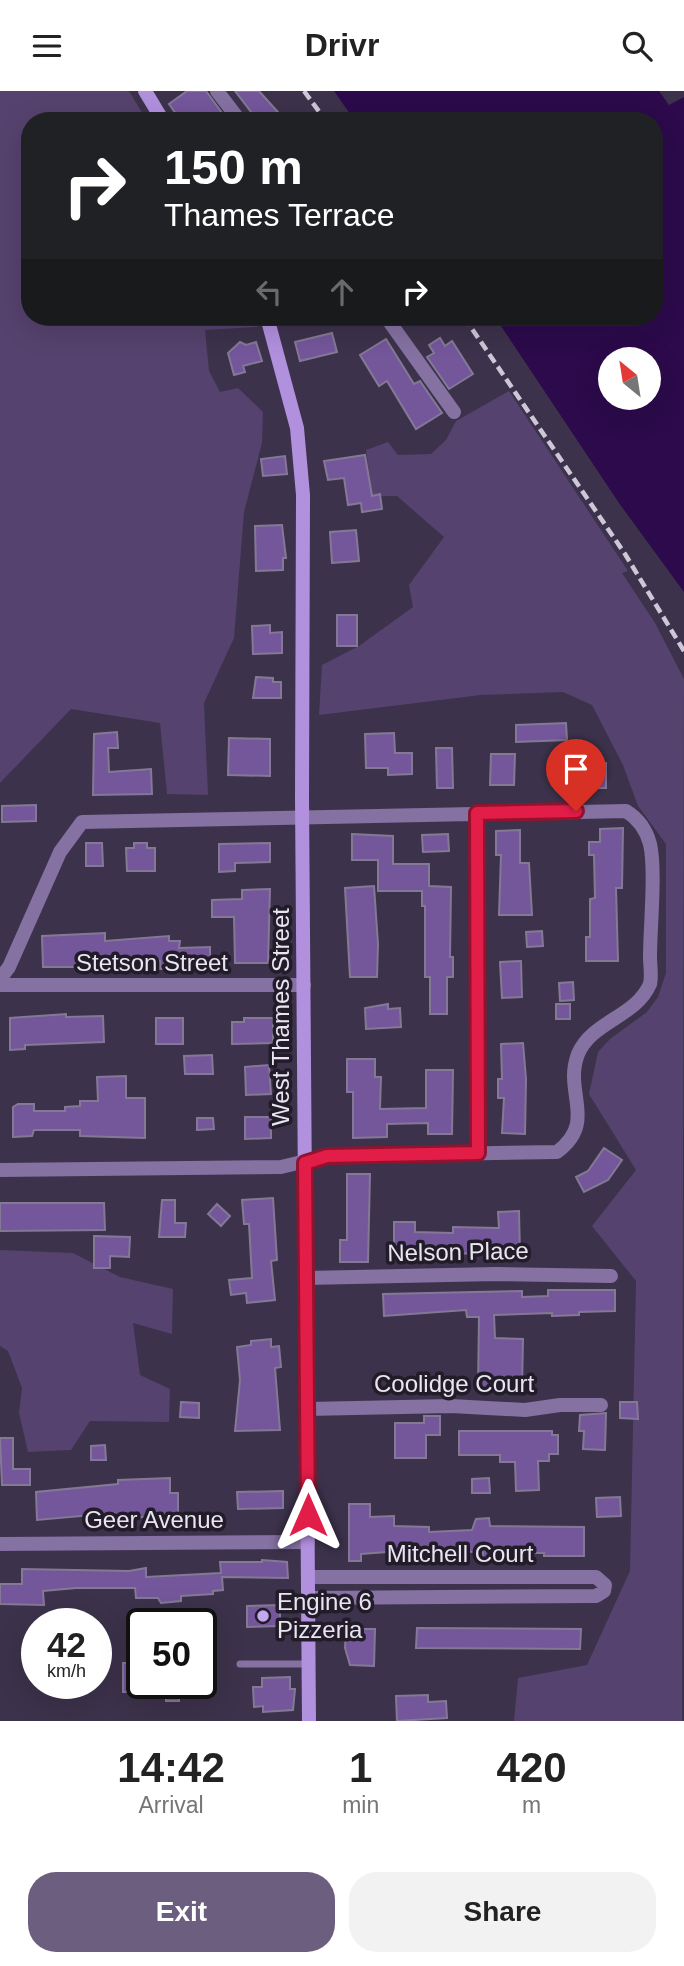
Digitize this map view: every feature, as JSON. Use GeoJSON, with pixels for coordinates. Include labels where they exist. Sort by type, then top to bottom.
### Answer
{"type":"FeatureCollection","features":[{"type":"Feature","properties":{"kind":"main road"},"geometry":{"type":"LineString","coordinates":[[145,91],[158,112]]}},
{"type":"Feature","properties":{"kind":"main road","name":"West Thames Street"},"geometry":{"type":"LineString","coordinates":[[269,326],[297,428],[303,495],[302,815],[309,1721]]}},
{"type":"Feature","properties":{"kind":"street"},"geometry":{"type":"LineString","coordinates":[[217,91],[233,112]]}},
{"type":"Feature","properties":{"kind":"street"},"geometry":{"type":"LineString","coordinates":[[392,326],[454,412]]}},
{"type":"Feature","properties":{"kind":"street"},"geometry":{"type":"LineString","coordinates":[[0,979],[9,967],[60,852],[82,822],[302,815],[626,811],[639,818],[650,847],[650,983],[632,1008],[601,1026],[578,1054],[574,1068],[579,1126],[571,1142],[557,1153],[327,1156],[281,1167],[0,1170]]}},
{"type":"Feature","properties":{"kind":"street"},"geometry":{"type":"LineString","coordinates":[[477,813],[478,1153]]}},
{"type":"Feature","properties":{"kind":"street","name":"Stetson Street"},"geometry":{"type":"LineString","coordinates":[[0,985],[304,985]]}},
{"type":"Feature","properties":{"kind":"street","name":"Nelson Place"},"geometry":{"type":"LineString","coordinates":[[306,1278],[496,1274],[611,1276]]}},
{"type":"Feature","properties":{"kind":"street","name":"Coolidge Court"},"geometry":{"type":"LineString","coordinates":[[307,1409],[452,1406],[525,1410],[560,1405],[601,1405]]}},
{"type":"Feature","properties":{"kind":"street","name":"Geer Avenue"},"geometry":{"type":"LineString","coordinates":[[0,1544],[308,1542]]}},
{"type":"Feature","properties":{"kind":"street","name":"Mitchell Court"},"geometry":{"type":"LineString","coordinates":[[308,1577],[596,1577],[602,1580],[605,1588],[596,1596],[308,1598]]}},
{"type":"Feature","properties":{"kind":"lane"},"geometry":{"type":"LineString","coordinates":[[240,1664],[309,1664]]}},
{"type":"Feature","properties":{"kind":"shaded area"},"geometry":{"type":"Polygon","coordinates":[[[0,91],[129,91],[142,112],[21,112],[21,326],[258,327],[205,330],[209,371],[220,392],[238,388],[263,412],[262,443],[244,512],[234,638],[204,703],[208,795],[167,794],[160,723],[71,709],[0,783],[0,91]]]}},
{"type":"Feature","properties":{"kind":"shaded area"},"geometry":{"type":"Polygon","coordinates":[[[334,91],[659,91],[669,105],[684,97],[684,592],[619,503],[501,326],[663,326],[663,112],[349,112],[334,91]]]}},
{"type":"Feature","properties":{"kind":"shaded area"},"geometry":{"type":"Polygon","coordinates":[[[509,391],[628,571],[622,573],[655,623],[684,679],[682,1721],[514,1721],[518,1678],[587,1665],[630,1571],[636,1281],[592,1226],[636,1170],[589,1094],[598,1052],[610,1039],[647,1012],[658,997],[666,973],[666,844],[638,806],[623,765],[592,705],[563,692],[481,695],[319,715],[322,665],[359,646],[413,607],[409,585],[444,537],[397,496],[372,496],[366,450],[388,442],[398,455],[431,454],[446,440],[456,421],[509,391]]]}},
{"type":"Feature","properties":{"kind":"shaded area"},"geometry":{"type":"Polygon","coordinates":[[[0,1250],[73,1253],[120,1277],[173,1289],[172,1334],[133,1323],[140,1375],[170,1389],[169,1422],[90,1421],[71,1450],[28,1452],[19,1413],[22,1388],[8,1351],[0,1346],[0,1250]]]}},
{"type":"Feature","properties":{"kind":"building"},"geometry":{"type":"Polygon","coordinates":[[[187,91],[206,91],[221,112],[175,112],[169,104],[187,91]]]}},
{"type":"Feature","properties":{"kind":"building"},"geometry":{"type":"Polygon","coordinates":[[[235,91],[259,91],[278,112],[251,112],[235,91]]]}},
{"type":"Feature","properties":{"kind":"building"},"geometry":{"type":"Polygon","coordinates":[[[332,333],[337,352],[300,361],[295,342],[332,333]]]}},
{"type":"Feature","properties":{"kind":"building"},"geometry":{"type":"Polygon","coordinates":[[[440,338],[445,346],[452,341],[473,374],[449,389],[427,357],[434,353],[429,345],[440,338]]]}},
{"type":"Feature","properties":{"kind":"building"},"geometry":{"type":"Polygon","coordinates":[[[386,339],[414,384],[420,381],[442,413],[416,429],[387,381],[379,386],[360,355],[386,339]]]}},
{"type":"Feature","properties":{"kind":"building"},"geometry":{"type":"Polygon","coordinates":[[[240,342],[246,345],[256,342],[262,361],[243,366],[245,372],[234,375],[228,353],[240,342]]]}},
{"type":"Feature","properties":{"kind":"building"},"geometry":{"type":"Polygon","coordinates":[[[365,455],[372,496],[380,494],[382,509],[362,512],[361,503],[348,505],[344,478],[328,480],[324,461],[365,455]]]}},
{"type":"Feature","properties":{"kind":"building"},"geometry":{"type":"Polygon","coordinates":[[[285,456],[287,474],[263,476],[261,459],[285,456]]]}},
{"type":"Feature","properties":{"kind":"building"},"geometry":{"type":"Polygon","coordinates":[[[282,525],[286,558],[283,558],[283,570],[256,571],[255,526],[282,525]]]}},
{"type":"Feature","properties":{"kind":"building"},"geometry":{"type":"Polygon","coordinates":[[[356,530],[359,561],[332,563],[330,532],[356,530]]]}},
{"type":"Feature","properties":{"kind":"building"},"geometry":{"type":"Polygon","coordinates":[[[337,615],[357,615],[357,646],[337,646],[337,615]]]}},
{"type":"Feature","properties":{"kind":"building"},"geometry":{"type":"Polygon","coordinates":[[[270,625],[270,633],[282,632],[282,653],[253,654],[252,626],[270,625]]]}},
{"type":"Feature","properties":{"kind":"building"},"geometry":{"type":"Polygon","coordinates":[[[256,677],[273,678],[273,682],[281,682],[281,698],[253,698],[256,677]]]}},
{"type":"Feature","properties":{"kind":"building"},"geometry":{"type":"Polygon","coordinates":[[[566,723],[567,740],[516,742],[516,725],[566,723]]]}},
{"type":"Feature","properties":{"kind":"building"},"geometry":{"type":"Polygon","coordinates":[[[117,732],[118,748],[108,748],[109,772],[151,769],[152,794],[93,795],[94,734],[117,732]]]}},
{"type":"Feature","properties":{"kind":"building"},"geometry":{"type":"Polygon","coordinates":[[[394,733],[395,753],[412,753],[412,774],[388,775],[388,768],[366,768],[365,734],[394,733]]]}},
{"type":"Feature","properties":{"kind":"building"},"geometry":{"type":"Polygon","coordinates":[[[229,738],[270,739],[270,776],[228,775],[229,738]]]}},
{"type":"Feature","properties":{"kind":"building"},"geometry":{"type":"Polygon","coordinates":[[[436,748],[452,748],[453,788],[437,788],[436,748]]]}},
{"type":"Feature","properties":{"kind":"building"},"geometry":{"type":"Polygon","coordinates":[[[491,754],[515,754],[514,785],[490,785],[491,754]]]}},
{"type":"Feature","properties":{"kind":"building"},"geometry":{"type":"Polygon","coordinates":[[[606,763],[606,788],[573,788],[573,764],[606,763]]]}},
{"type":"Feature","properties":{"kind":"building"},"geometry":{"type":"Polygon","coordinates":[[[36,805],[36,821],[2,822],[2,806],[36,805]]]}},
{"type":"Feature","properties":{"kind":"building"},"geometry":{"type":"Polygon","coordinates":[[[623,828],[622,888],[616,888],[618,961],[586,961],[586,937],[590,937],[590,899],[595,898],[594,855],[589,855],[589,842],[600,842],[600,829],[623,828]]]}},
{"type":"Feature","properties":{"kind":"building"},"geometry":{"type":"Polygon","coordinates":[[[520,830],[520,863],[529,863],[532,915],[499,915],[501,855],[496,855],[496,831],[520,830]]]}},
{"type":"Feature","properties":{"kind":"building"},"geometry":{"type":"Polygon","coordinates":[[[352,834],[393,836],[393,864],[429,864],[429,886],[451,887],[450,957],[453,957],[453,977],[447,977],[447,1014],[430,1014],[430,977],[425,977],[425,906],[422,906],[422,891],[378,891],[378,860],[352,860],[352,834]]]}},
{"type":"Feature","properties":{"kind":"building"},"geometry":{"type":"Polygon","coordinates":[[[448,834],[449,851],[423,852],[422,835],[448,834]]]}},
{"type":"Feature","properties":{"kind":"building"},"geometry":{"type":"Polygon","coordinates":[[[86,843],[102,843],[103,866],[86,866],[86,843]]]}},
{"type":"Feature","properties":{"kind":"building"},"geometry":{"type":"Polygon","coordinates":[[[134,843],[147,843],[147,848],[155,848],[155,871],[127,871],[126,848],[134,848],[134,843]]]}},
{"type":"Feature","properties":{"kind":"building"},"geometry":{"type":"Polygon","coordinates":[[[270,843],[270,862],[235,863],[235,871],[219,872],[219,844],[270,843]]]}},
{"type":"Feature","properties":{"kind":"building"},"geometry":{"type":"Polygon","coordinates":[[[374,886],[377,977],[350,977],[345,888],[374,886]]]}},
{"type":"Feature","properties":{"kind":"building"},"geometry":{"type":"Polygon","coordinates":[[[270,889],[268,963],[235,963],[234,917],[212,917],[212,900],[242,899],[242,890],[270,889]]]}},
{"type":"Feature","properties":{"kind":"building"},"geometry":{"type":"Polygon","coordinates":[[[542,931],[543,946],[527,947],[526,932],[542,931]]]}},
{"type":"Feature","properties":{"kind":"building"},"geometry":{"type":"Polygon","coordinates":[[[105,933],[105,941],[169,936],[169,941],[180,941],[179,948],[210,947],[210,962],[179,964],[179,968],[160,969],[160,961],[126,961],[126,967],[43,967],[42,936],[105,933]]]}},
{"type":"Feature","properties":{"kind":"building"},"geometry":{"type":"Polygon","coordinates":[[[521,961],[522,997],[502,998],[500,962],[521,961]]]}},
{"type":"Feature","properties":{"kind":"building"},"geometry":{"type":"Polygon","coordinates":[[[573,982],[574,1000],[560,1001],[559,983],[573,982]]]}},
{"type":"Feature","properties":{"kind":"building"},"geometry":{"type":"Polygon","coordinates":[[[388,1004],[388,1009],[400,1008],[401,1027],[366,1029],[365,1008],[388,1004]]]}},
{"type":"Feature","properties":{"kind":"building"},"geometry":{"type":"Polygon","coordinates":[[[556,1004],[570,1004],[570,1019],[556,1019],[556,1004]]]}},
{"type":"Feature","properties":{"kind":"building"},"geometry":{"type":"Polygon","coordinates":[[[66,1014],[66,1017],[103,1016],[104,1042],[25,1045],[25,1049],[10,1050],[10,1018],[66,1014]]]}},
{"type":"Feature","properties":{"kind":"building"},"geometry":{"type":"Polygon","coordinates":[[[156,1018],[183,1018],[183,1044],[156,1044],[156,1018]]]}},
{"type":"Feature","properties":{"kind":"building"},"geometry":{"type":"Polygon","coordinates":[[[244,1018],[273,1018],[273,1043],[232,1044],[232,1022],[244,1022],[244,1018]]]}},
{"type":"Feature","properties":{"kind":"building"},"geometry":{"type":"Polygon","coordinates":[[[523,1043],[526,1079],[525,1134],[502,1133],[504,1098],[498,1098],[498,1079],[502,1079],[501,1044],[523,1043]]]}},
{"type":"Feature","properties":{"kind":"building"},"geometry":{"type":"Polygon","coordinates":[[[212,1055],[213,1074],[185,1074],[184,1056],[212,1055]]]}},
{"type":"Feature","properties":{"kind":"building"},"geometry":{"type":"Polygon","coordinates":[[[347,1059],[375,1059],[375,1077],[381,1077],[380,1109],[426,1108],[426,1070],[453,1070],[452,1134],[428,1134],[428,1123],[387,1124],[387,1137],[353,1138],[353,1092],[347,1092],[347,1059]]]}},
{"type":"Feature","properties":{"kind":"building"},"geometry":{"type":"Polygon","coordinates":[[[269,1065],[271,1094],[246,1095],[245,1067],[269,1065]]]}},
{"type":"Feature","properties":{"kind":"building"},"geometry":{"type":"Polygon","coordinates":[[[126,1076],[126,1098],[145,1098],[145,1138],[80,1136],[80,1130],[34,1130],[32,1136],[13,1137],[13,1107],[18,1104],[34,1104],[34,1111],[65,1111],[65,1107],[80,1106],[80,1101],[98,1101],[97,1077],[126,1076]]]}},
{"type":"Feature","properties":{"kind":"building"},"geometry":{"type":"Polygon","coordinates":[[[245,1117],[271,1117],[271,1138],[245,1139],[245,1117]]]}},
{"type":"Feature","properties":{"kind":"building"},"geometry":{"type":"Polygon","coordinates":[[[197,1118],[213,1118],[214,1129],[197,1130],[197,1118]]]}},
{"type":"Feature","properties":{"kind":"building"},"geometry":{"type":"Polygon","coordinates":[[[604,1148],[622,1160],[608,1180],[584,1192],[576,1177],[588,1171],[604,1148]]]}},
{"type":"Feature","properties":{"kind":"building"},"geometry":{"type":"Polygon","coordinates":[[[347,1174],[370,1174],[368,1262],[340,1262],[340,1240],[347,1240],[347,1174]]]}},
{"type":"Feature","properties":{"kind":"building"},"geometry":{"type":"Polygon","coordinates":[[[273,1198],[277,1260],[271,1261],[275,1300],[247,1303],[246,1293],[231,1295],[229,1280],[252,1278],[249,1224],[244,1224],[242,1200],[273,1198]]]}},
{"type":"Feature","properties":{"kind":"building"},"geometry":{"type":"Polygon","coordinates":[[[162,1200],[175,1200],[175,1223],[186,1223],[185,1237],[159,1237],[162,1200]]]}},
{"type":"Feature","properties":{"kind":"building"},"geometry":{"type":"Polygon","coordinates":[[[0,1203],[104,1203],[105,1230],[0,1231],[0,1203]]]}},
{"type":"Feature","properties":{"kind":"building"},"geometry":{"type":"Polygon","coordinates":[[[217,1204],[230,1216],[221,1226],[208,1214],[217,1204]]]}},
{"type":"Feature","properties":{"kind":"building"},"geometry":{"type":"Polygon","coordinates":[[[519,1211],[520,1255],[450,1253],[450,1260],[424,1260],[425,1253],[394,1253],[394,1222],[415,1222],[415,1232],[453,1233],[453,1227],[499,1228],[498,1212],[519,1211]]]}},
{"type":"Feature","properties":{"kind":"building"},"geometry":{"type":"Polygon","coordinates":[[[94,1236],[130,1237],[129,1257],[110,1256],[110,1268],[94,1268],[94,1236]]]}},
{"type":"Feature","properties":{"kind":"building"},"geometry":{"type":"Polygon","coordinates":[[[548,1290],[615,1290],[615,1311],[552,1316],[552,1313],[494,1315],[495,1338],[523,1339],[522,1389],[478,1389],[479,1317],[467,1317],[466,1310],[384,1316],[383,1294],[522,1291],[522,1297],[548,1296],[548,1290]]]}},
{"type":"Feature","properties":{"kind":"building"},"geometry":{"type":"Polygon","coordinates":[[[271,1339],[271,1347],[279,1346],[281,1367],[275,1368],[280,1430],[235,1431],[240,1380],[237,1347],[251,1345],[251,1341],[271,1339]]]}},
{"type":"Feature","properties":{"kind":"building"},"geometry":{"type":"Polygon","coordinates":[[[181,1402],[199,1403],[199,1418],[180,1417],[181,1402]]]}},
{"type":"Feature","properties":{"kind":"building"},"geometry":{"type":"Polygon","coordinates":[[[620,1402],[637,1402],[638,1419],[620,1418],[620,1402]]]}},
{"type":"Feature","properties":{"kind":"building"},"geometry":{"type":"Polygon","coordinates":[[[606,1413],[605,1450],[583,1449],[584,1431],[579,1431],[580,1415],[606,1413]]]}},
{"type":"Feature","properties":{"kind":"building"},"geometry":{"type":"Polygon","coordinates":[[[424,1416],[440,1416],[440,1435],[426,1435],[426,1458],[395,1458],[395,1423],[424,1423],[424,1416]]]}},
{"type":"Feature","properties":{"kind":"building"},"geometry":{"type":"Polygon","coordinates":[[[459,1431],[552,1431],[552,1435],[558,1435],[558,1454],[549,1454],[549,1461],[538,1461],[539,1490],[516,1491],[515,1462],[500,1462],[500,1455],[459,1455],[459,1431]]]}},
{"type":"Feature","properties":{"kind":"building"},"geometry":{"type":"Polygon","coordinates":[[[0,1438],[13,1438],[13,1469],[30,1469],[30,1485],[2,1485],[0,1438]]]}},
{"type":"Feature","properties":{"kind":"building"},"geometry":{"type":"Polygon","coordinates":[[[105,1445],[106,1460],[91,1460],[91,1446],[105,1445]]]}},
{"type":"Feature","properties":{"kind":"building"},"geometry":{"type":"Polygon","coordinates":[[[170,1478],[170,1493],[178,1493],[178,1516],[114,1518],[114,1513],[37,1520],[36,1492],[118,1484],[118,1480],[170,1478]]]}},
{"type":"Feature","properties":{"kind":"building"},"geometry":{"type":"Polygon","coordinates":[[[489,1478],[490,1493],[472,1493],[472,1479],[489,1478]]]}},
{"type":"Feature","properties":{"kind":"building"},"geometry":{"type":"Polygon","coordinates":[[[283,1491],[283,1508],[238,1509],[237,1492],[283,1491]]]}},
{"type":"Feature","properties":{"kind":"building"},"geometry":{"type":"Polygon","coordinates":[[[620,1497],[621,1516],[597,1517],[596,1498],[620,1497]]]}},
{"type":"Feature","properties":{"kind":"building"},"geometry":{"type":"Polygon","coordinates":[[[349,1504],[370,1504],[370,1517],[394,1516],[394,1526],[429,1527],[429,1532],[472,1530],[476,1519],[489,1518],[490,1526],[584,1527],[584,1556],[521,1553],[521,1557],[483,1558],[483,1552],[401,1551],[361,1554],[361,1561],[349,1561],[349,1504]]]}},
{"type":"Feature","properties":{"kind":"building"},"geometry":{"type":"Polygon","coordinates":[[[220,1562],[287,1562],[288,1578],[222,1577],[223,1590],[213,1591],[213,1594],[181,1596],[181,1601],[161,1603],[158,1598],[136,1598],[135,1588],[76,1588],[43,1591],[44,1605],[0,1604],[0,1584],[22,1584],[22,1569],[129,1571],[146,1568],[146,1577],[221,1573],[220,1562]]]}},
{"type":"Feature","properties":{"kind":"building","name":"Engine 6 Pizzeria"},"geometry":{"type":"Polygon","coordinates":[[[280,1605],[280,1626],[247,1627],[247,1606],[280,1605]]]}},
{"type":"Feature","properties":{"kind":"building"},"geometry":{"type":"Polygon","coordinates":[[[417,1628],[581,1629],[580,1649],[416,1648],[417,1628]]]}},
{"type":"Feature","properties":{"kind":"building"},"geometry":{"type":"Polygon","coordinates":[[[346,1629],[375,1629],[374,1666],[350,1665],[345,1648],[346,1629]]]}},
{"type":"Feature","properties":{"kind":"building"},"geometry":{"type":"Polygon","coordinates":[[[123,1663],[126,1663],[126,1692],[123,1692],[123,1663]]]}},
{"type":"Feature","properties":{"kind":"building"},"geometry":{"type":"Polygon","coordinates":[[[290,1677],[290,1689],[295,1689],[293,1710],[263,1712],[263,1706],[254,1707],[253,1687],[262,1687],[262,1678],[290,1677]]]}},
{"type":"Feature","properties":{"kind":"building"},"geometry":{"type":"Polygon","coordinates":[[[428,1695],[428,1702],[446,1701],[447,1718],[397,1721],[396,1696],[428,1695]]]}},
{"type":"Feature","properties":{"kind":"railway"},"geometry":{"type":"LineString","coordinates":[[304,91],[319,112]]}},
{"type":"Feature","properties":{"kind":"railway"},"geometry":{"type":"LineString","coordinates":[[470,326],[625,554],[684,651]]}},
{"type":"Feature","properties":{"kind":"place","name":"Engine 6 Pizzeria"},"geometry":{"type":"Point","coordinates":[263,1616]}},
{"type":"Feature","properties":{"kind":"route"},"geometry":{"type":"LineString","coordinates":[[308,1515],[305,1163],[327,1156],[478,1153],[477,813],[576,811]]}}]}
